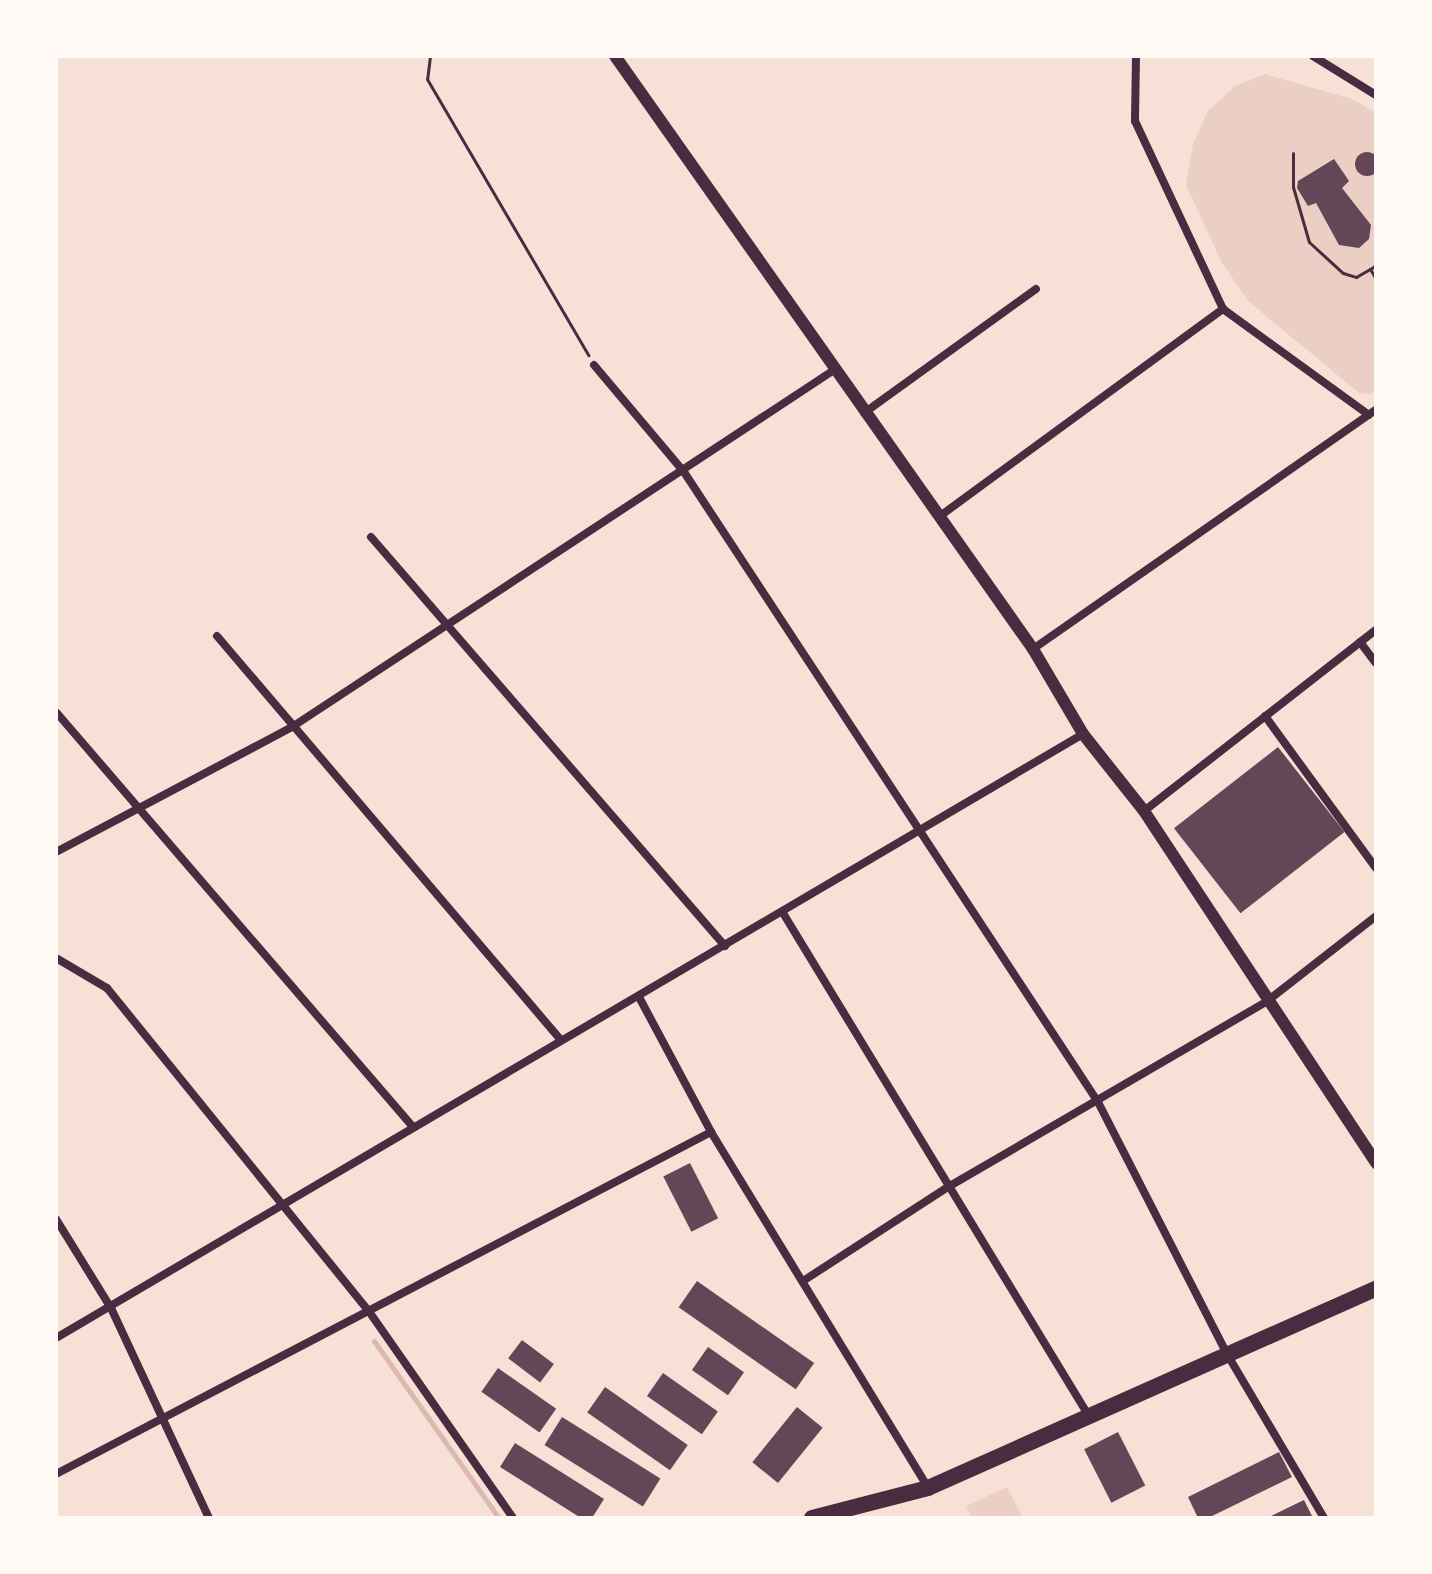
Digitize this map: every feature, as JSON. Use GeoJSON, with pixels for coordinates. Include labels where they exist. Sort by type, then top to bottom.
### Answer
{"type":"FeatureCollection","features":[{"type":"Feature","properties":{"kind":"main road"},"geometry":{"type":"LineString","coordinates":[[812,1518],[869,1513],[1090,1418],[1376,1289]]}},
{"type":"Feature","properties":{"kind":"street"},"geometry":{"type":"LineString","coordinates":[[615,56],[1033,649],[1083,734],[1144,811],[1266,1002],[1376,1163]]}},
{"type":"Feature","properties":{"kind":"street"},"geometry":{"type":"LineString","coordinates":[[1033,649],[1372,412],[1223,309],[1135,121],[1136,56]]}},
{"type":"Feature","properties":{"kind":"street"},"geometry":{"type":"LineString","coordinates":[[1313,56],[1376,95]]}},
{"type":"Feature","properties":{"kind":"street"},"geometry":{"type":"LineString","coordinates":[[864,413],[1036,289]]}},
{"type":"Feature","properties":{"kind":"street"},"geometry":{"type":"LineString","coordinates":[[940,516],[1223,309]]}},
{"type":"Feature","properties":{"kind":"street"},"geometry":{"type":"LineString","coordinates":[[594,365],[684,472],[1098,1102],[1227,1354],[1324,1518]]}},
{"type":"Feature","properties":{"kind":"street"},"geometry":{"type":"LineString","coordinates":[[56,852],[137,806],[292,727],[447,629],[834,370]]}},
{"type":"Feature","properties":{"kind":"street"},"geometry":{"type":"LineString","coordinates":[[371,537],[447,629],[725,946]]}},
{"type":"Feature","properties":{"kind":"street"},"geometry":{"type":"LineString","coordinates":[[1144,811],[1376,630]]}},
{"type":"Feature","properties":{"kind":"street"},"geometry":{"type":"LineString","coordinates":[[217,636],[560,1039]]}},
{"type":"Feature","properties":{"kind":"street"},"geometry":{"type":"LineString","coordinates":[[1360,642],[1376,663]]}},
{"type":"Feature","properties":{"kind":"street"},"geometry":{"type":"LineString","coordinates":[[56,712],[413,1127]]}},
{"type":"Feature","properties":{"kind":"street"},"geometry":{"type":"LineString","coordinates":[[1265,716],[1376,868]]}},
{"type":"Feature","properties":{"kind":"street"},"geometry":{"type":"LineString","coordinates":[[56,1338],[1083,734]]}},
{"type":"Feature","properties":{"kind":"street"},"geometry":{"type":"LineString","coordinates":[[783,913],[1090,1418]]}},
{"type":"Feature","properties":{"kind":"street"},"geometry":{"type":"LineString","coordinates":[[803,1281],[948,1187],[1266,1002],[1376,916]]}},
{"type":"Feature","properties":{"kind":"street"},"geometry":{"type":"LineString","coordinates":[[56,958],[107,988],[368,1310],[513,1518]]}},
{"type":"Feature","properties":{"kind":"street"},"geometry":{"type":"LineString","coordinates":[[639,997],[711,1132],[928,1488]]}},
{"type":"Feature","properties":{"kind":"street"},"geometry":{"type":"LineString","coordinates":[[56,1474],[711,1132]]}},
{"type":"Feature","properties":{"kind":"street"},"geometry":{"type":"LineString","coordinates":[[56,1219],[111,1308],[209,1518]]}},
{"type":"Feature","properties":{"kind":"path"},"geometry":{"type":"LineString","coordinates":[[430,56],[427,79],[594,365]]}},
{"type":"Feature","properties":{"kind":"path"},"geometry":{"type":"LineString","coordinates":[[1293,153],[1293,187],[1309,242],[1343,273],[1356,277],[1376,265]]}},
{"type":"Feature","properties":{"kind":"path"},"geometry":{"type":"LineString","coordinates":[[1370,269],[1376,279]]}},
{"type":"Feature","properties":{"kind":"shaded area"},"geometry":{"type":"Polygon","coordinates":[[[1265,74],[1352,99],[1376,113],[1376,390],[1370,394],[1359,393],[1248,301],[1221,261],[1186,185],[1193,144],[1208,111],[1235,86],[1265,74]]]}},
{"type":"Feature","properties":{"kind":"shaded area"},"geometry":{"type":"Polygon","coordinates":[[[1007,1487],[1023,1518],[972,1518],[966,1506],[1007,1487]]]}},
{"type":"Feature","properties":{"kind":"building"},"geometry":{"type":"Polygon","coordinates":[[[1367,152],[1376,155],[1379,164],[1376,173],[1367,176],[1358,173],[1355,164],[1358,155],[1367,152]]]}},
{"type":"Feature","properties":{"kind":"building"},"geometry":{"type":"Polygon","coordinates":[[[1334,159],[1349,181],[1342,188],[1371,225],[1369,239],[1359,248],[1339,245],[1316,203],[1308,206],[1297,188],[1298,181],[1334,159]]]}},
{"type":"Feature","properties":{"kind":"building"},"geometry":{"type":"Polygon","coordinates":[[[1278,747],[1344,832],[1240,913],[1174,828],[1278,747]]]}},
{"type":"Feature","properties":{"kind":"building"},"geometry":{"type":"Polygon","coordinates":[[[690,1163],[718,1218],[691,1232],[663,1177],[690,1163]]]}},
{"type":"Feature","properties":{"kind":"building"},"geometry":{"type":"Polygon","coordinates":[[[697,1281],[814,1363],[796,1389],[679,1307],[697,1281]]]}},
{"type":"Feature","properties":{"kind":"building"},"geometry":{"type":"Polygon","coordinates":[[[522,1340],[554,1364],[540,1382],[508,1358],[522,1340]]]}},
{"type":"Feature","properties":{"kind":"building"},"geometry":{"type":"Polygon","coordinates":[[[708,1347],[744,1372],[728,1395],[692,1370],[708,1347]]]}},
{"type":"Feature","properties":{"kind":"building"},"geometry":{"type":"Polygon","coordinates":[[[498,1368],[556,1409],[540,1432],[481,1392],[498,1368]]]}},
{"type":"Feature","properties":{"kind":"building"},"geometry":{"type":"Polygon","coordinates":[[[663,1373],[718,1411],[702,1434],[647,1396],[663,1373]]]}},
{"type":"Feature","properties":{"kind":"building"},"geometry":{"type":"Polygon","coordinates":[[[605,1387],[688,1445],[670,1470],[587,1412],[605,1387]]]}},
{"type":"Feature","properties":{"kind":"building"},"geometry":{"type":"Polygon","coordinates":[[[797,1407],[823,1428],[778,1483],[752,1462],[797,1407]]]}},
{"type":"Feature","properties":{"kind":"building"},"geometry":{"type":"Polygon","coordinates":[[[562,1417],[660,1478],[643,1506],[545,1445],[562,1417]]]}},
{"type":"Feature","properties":{"kind":"building"},"geometry":{"type":"Polygon","coordinates":[[[1118,1432],[1145,1485],[1111,1503],[1084,1449],[1118,1432]]]}},
{"type":"Feature","properties":{"kind":"building"},"geometry":{"type":"Polygon","coordinates":[[[515,1443],[604,1499],[592,1518],[581,1518],[500,1467],[515,1443]]]}},
{"type":"Feature","properties":{"kind":"building"},"geometry":{"type":"Polygon","coordinates":[[[1279,1452],[1292,1477],[1208,1518],[1198,1518],[1188,1497],[1279,1452]]]}},
{"type":"Feature","properties":{"kind":"building"},"geometry":{"type":"Polygon","coordinates":[[[1304,1500],[1313,1518],[1267,1518],[1304,1500]]]}},
{"type":"Feature","properties":{"kind":"waterway"},"geometry":{"type":"LineString","coordinates":[[374,1341],[499,1518]]}}]}
